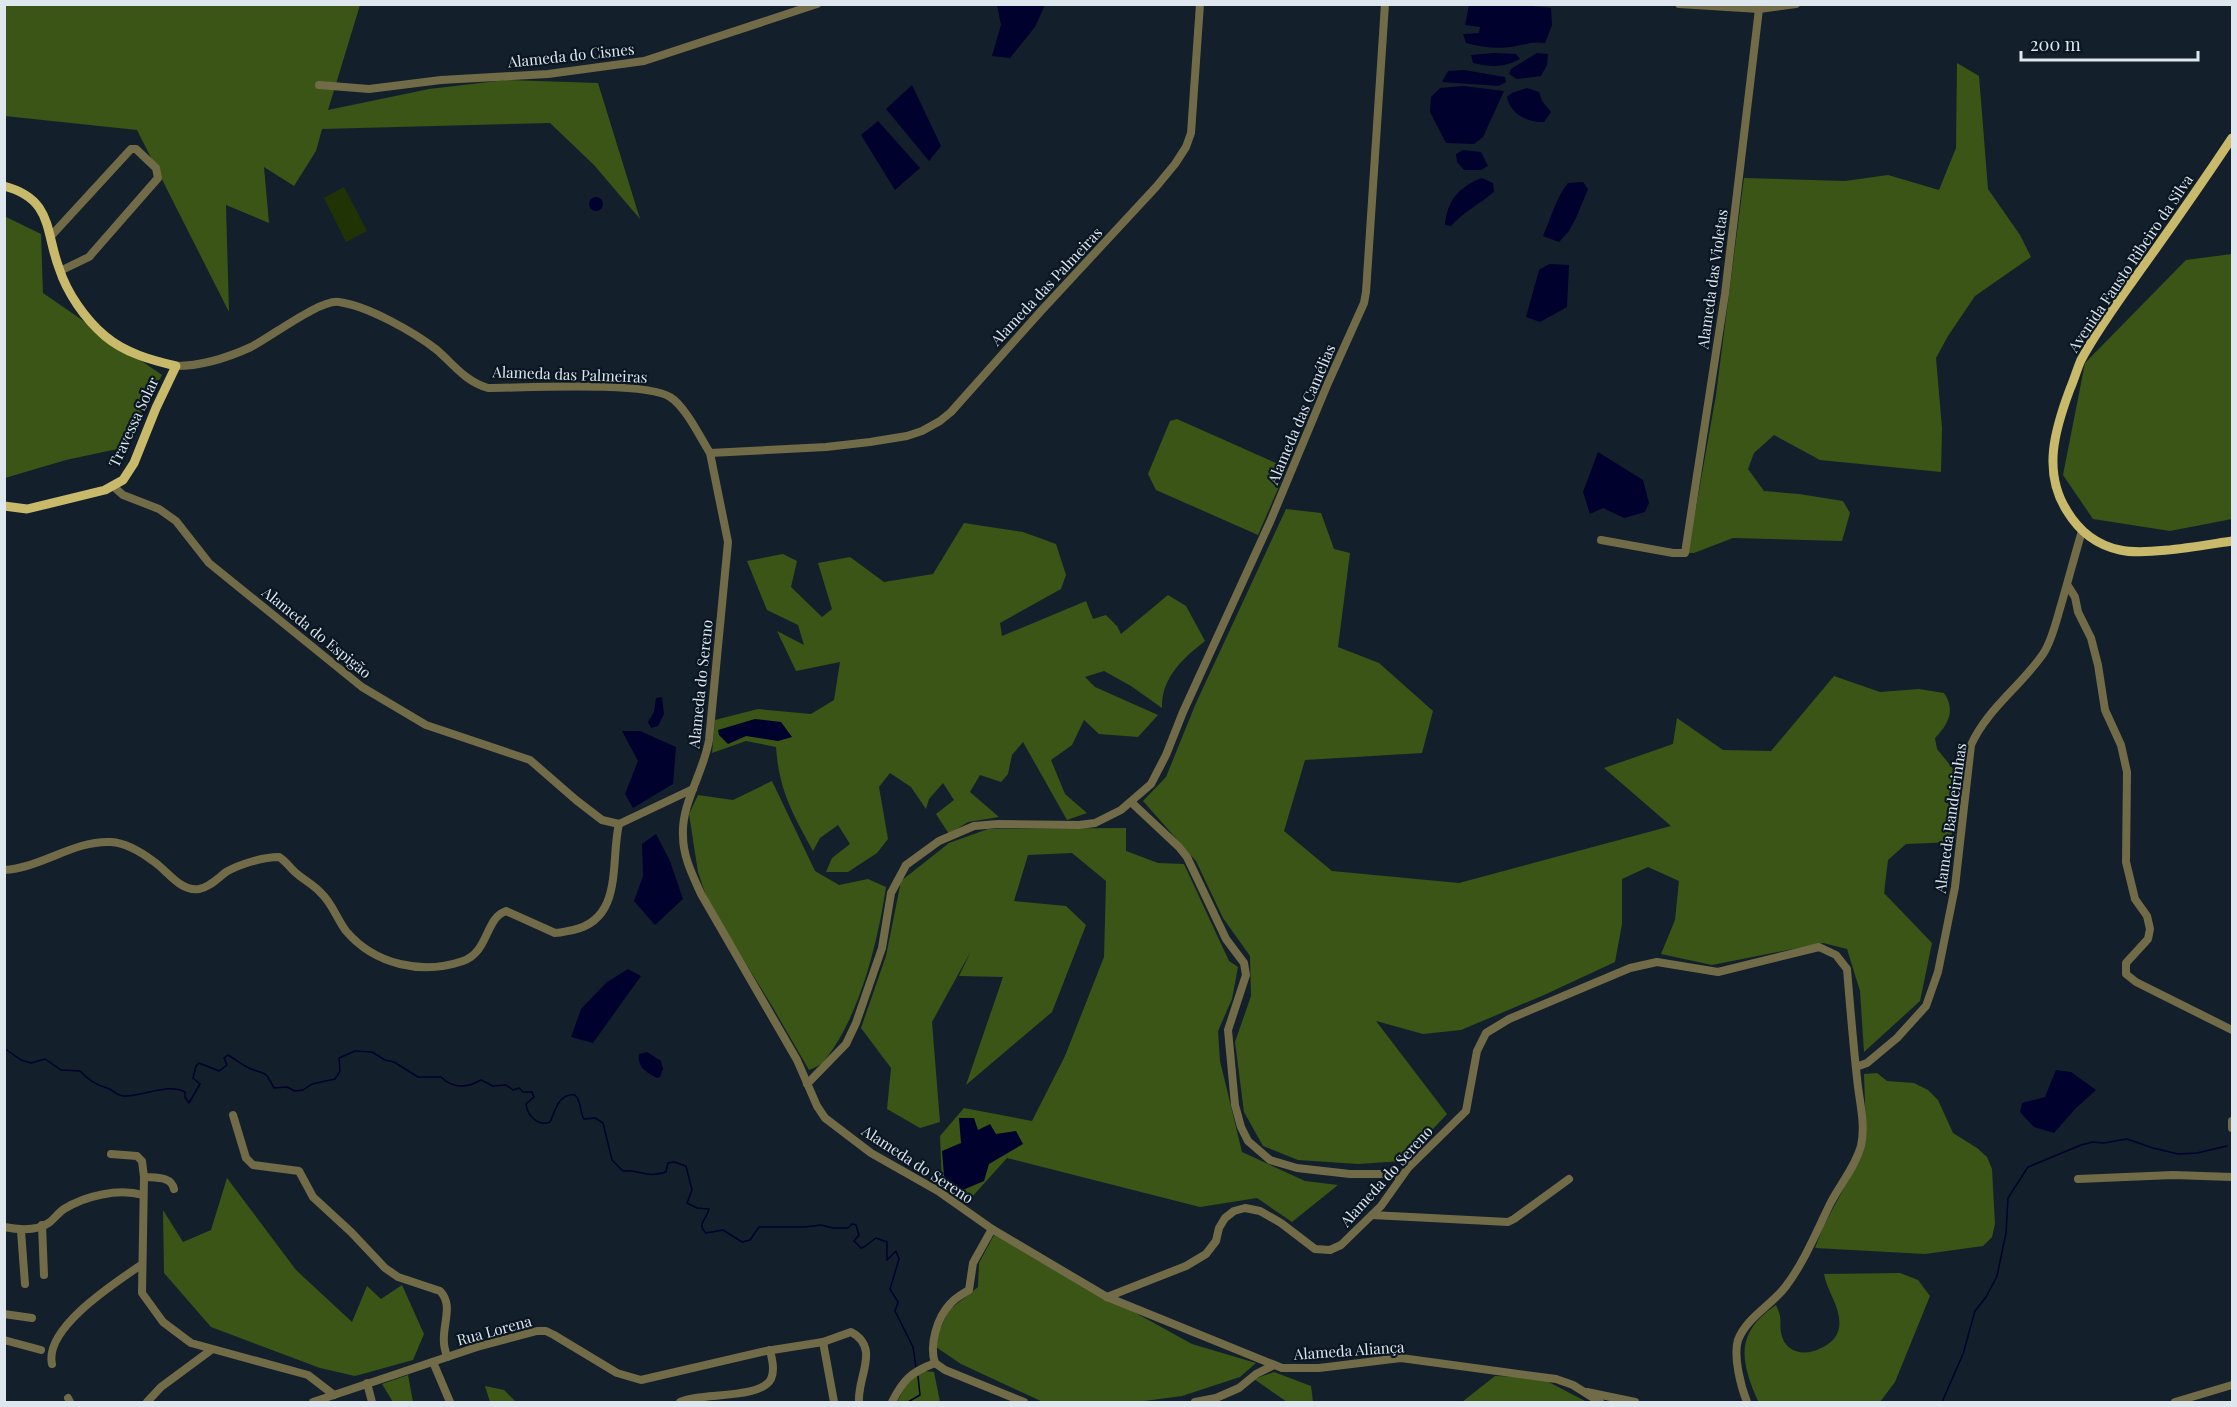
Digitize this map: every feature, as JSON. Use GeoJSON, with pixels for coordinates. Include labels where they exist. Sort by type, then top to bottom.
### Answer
{"type":"FeatureCollection","features":[{"type":"Feature","properties":{"kind":"main road","name":"Avenida Fausto Ribeiro da Silva"},"geometry":{"type":"LineString","coordinates":[[2232,138],[2081,360],[2059,418],[2052,451],[2052,470],[2056,490],[2063,506],[2082,531],[2106,546],[2121,551],[2141,552],[2232,541]]}},
{"type":"Feature","properties":{"kind":"main road","name":"Alameda das Palmeiras"},"geometry":{"type":"LineString","coordinates":[[4,186],[19,191],[38,206],[47,219],[60,272],[80,307],[105,336],[139,355],[176,366]]}},
{"type":"Feature","properties":{"kind":"main road","name":"Travessa Solar"},"geometry":{"type":"LineString","coordinates":[[114,487],[123,480],[134,462],[176,366]]}},
{"type":"Feature","properties":{"kind":"main road"},"geometry":{"type":"LineString","coordinates":[[4,506],[27,509],[114,487]]}},
{"type":"Feature","properties":{"kind":"street","name":"Alameda do Cisnes"},"geometry":{"type":"LineString","coordinates":[[319,85],[369,88],[441,80],[548,74],[644,61],[817,4]]}},
{"type":"Feature","properties":{"kind":"street","name":"Alameda das Palmeiras"},"geometry":{"type":"LineString","coordinates":[[176,366],[209,363],[251,347],[320,306],[336,301],[360,307],[401,327],[429,345],[480,386],[488,388],[614,388],[663,393],[676,402],[710,453],[826,447],[894,439],[922,431],[951,412],[1041,311],[1135,211],[1180,155],[1191,133],[1200,4]]}},
{"type":"Feature","properties":{"kind":"street","name":"Alameda das Camélias"},"geometry":{"type":"LineString","coordinates":[[807,1084],[846,1044],[856,1023],[882,948],[891,893],[906,865],[939,841],[974,826],[1095,823],[1131,802],[1150,784],[1160,769],[1361,312],[1366,292],[1385,4]]}},
{"type":"Feature","properties":{"kind":"street"},"geometry":{"type":"LineString","coordinates":[[1679,4],[1759,9],[1797,4]]}},
{"type":"Feature","properties":{"kind":"street","name":"Alameda das Violetas"},"geometry":{"type":"LineString","coordinates":[[1601,540],[1673,553],[1685,553],[1725,294],[1759,9]]}},
{"type":"Feature","properties":{"kind":"street"},"geometry":{"type":"LineString","coordinates":[[51,236],[131,149],[136,149],[156,168],[158,178],[89,257],[60,272]]}},
{"type":"Feature","properties":{"kind":"street","name":"Alameda do Sereno"},"geometry":{"type":"LineString","coordinates":[[710,453],[728,542],[709,740],[706,756],[686,810],[683,828],[684,846],[689,867],[701,894],[797,1060],[817,1106],[825,1118],[871,1153],[938,1191],[992,1229],[1107,1297],[1186,1266],[1206,1254],[1216,1241],[1219,1228],[1225,1218],[1234,1211],[1245,1208],[1260,1211],[1281,1223],[1315,1249],[1330,1250],[1341,1245],[1381,1206],[1401,1177],[1466,1111],[1477,1051],[1486,1033],[1509,1019],[1630,968],[1657,962],[1718,972],[1819,947],[1836,955],[1846,969],[1863,1115],[1861,1145],[1851,1170],[1830,1203],[1795,1273],[1776,1298],[1745,1328],[1739,1339],[1737,1346],[1739,1379],[1748,1402]]}},
{"type":"Feature","properties":{"kind":"street","name":"Alameda do Espigão"},"geometry":{"type":"LineString","coordinates":[[114,487],[123,495],[159,509],[176,521],[209,563],[362,687],[426,725],[530,760],[595,815],[610,823],[619,824]]}},
{"type":"Feature","properties":{"kind":"street","name":"Alameda Bandeirinhas"},"geometry":{"type":"LineString","coordinates":[[1856,1067],[1867,1063],[1897,1038],[1926,1006],[1938,972],[1955,887],[1971,745],[1987,717],[2044,652],[2068,586],[2082,531]]}},
{"type":"Feature","properties":{"kind":"street"},"geometry":{"type":"LineString","coordinates":[[2068,586],[2075,597],[2078,612],[2091,638],[2105,710],[2121,745],[2127,772],[2126,862],[2134,899],[2147,916],[2150,929],[2148,939],[2126,963],[2126,974],[2136,982],[2232,1030]]}},
{"type":"Feature","properties":{"kind":"street"},"geometry":{"type":"LineString","coordinates":[[4,870],[34,863],[90,844],[111,842],[132,847],[154,861],[182,884],[198,890],[232,870],[266,858],[279,857],[321,893],[345,930],[375,955],[399,964],[424,968],[464,961],[471,957],[484,944],[496,916],[506,911],[555,933],[589,925],[609,902],[614,871],[614,843],[619,824],[693,789]]}},
{"type":"Feature","properties":{"kind":"street"},"geometry":{"type":"LineString","coordinates":[[1131,802],[1187,857],[1226,939],[1244,963],[1246,975],[1228,1030],[1235,1105],[1241,1127],[1248,1141],[1270,1160],[1297,1168],[1350,1174],[1394,1174],[1401,1177]]}},
{"type":"Feature","properties":{"kind":"street"},"geometry":{"type":"LineString","coordinates":[[233,1115],[246,1158],[253,1165],[299,1171],[313,1197],[385,1268],[398,1277],[440,1290],[447,1303],[444,1342],[447,1357]]}},
{"type":"Feature","properties":{"kind":"street"},"geometry":{"type":"LineString","coordinates":[[2232,1121],[2232,1128]]}},
{"type":"Feature","properties":{"kind":"street"},"geometry":{"type":"LineString","coordinates":[[111,1154],[140,1158],[144,1178],[142,1293],[158,1316],[190,1343],[308,1375],[334,1395]]}},
{"type":"Feature","properties":{"kind":"street"},"geometry":{"type":"LineString","coordinates":[[2078,1179],[2173,1175],[2232,1177]]}},
{"type":"Feature","properties":{"kind":"street"},"geometry":{"type":"LineString","coordinates":[[144,1178],[168,1179],[173,1183],[174,1190]]}},
{"type":"Feature","properties":{"kind":"street"},"geometry":{"type":"LineString","coordinates":[[1372,1215],[1508,1222],[1569,1179]]}},
{"type":"Feature","properties":{"kind":"street"},"geometry":{"type":"LineString","coordinates":[[4,1227],[21,1231],[49,1224],[63,1210],[81,1200],[125,1192],[143,1195]]}},
{"type":"Feature","properties":{"kind":"street"},"geometry":{"type":"LineString","coordinates":[[42,1225],[44,1275]]}},
{"type":"Feature","properties":{"kind":"street"},"geometry":{"type":"LineString","coordinates":[[992,1229],[973,1263],[969,1290],[949,1305],[940,1319],[932,1353],[935,1363],[945,1370],[1024,1402]]}},
{"type":"Feature","properties":{"kind":"street"},"geometry":{"type":"LineString","coordinates":[[21,1231],[26,1284]]}},
{"type":"Feature","properties":{"kind":"street"},"geometry":{"type":"LineString","coordinates":[[52,1364],[50,1356],[65,1326],[100,1294],[141,1265]]}},
{"type":"Feature","properties":{"kind":"street","name":"Alameda Aliança"},"geometry":{"type":"LineString","coordinates":[[1107,1297],[1282,1368],[1310,1368],[1401,1358],[1534,1375],[1565,1382],[1600,1402]]}},
{"type":"Feature","properties":{"kind":"street"},"geometry":{"type":"LineString","coordinates":[[4,1314],[32,1318]]}},
{"type":"Feature","properties":{"kind":"street","name":"Rua Lorena"},"geometry":{"type":"LineString","coordinates":[[313,1402],[516,1335],[546,1331],[617,1373],[641,1380],[770,1350],[823,1342],[854,1334],[863,1340],[866,1352],[866,1363],[859,1392],[860,1402]]}},
{"type":"Feature","properties":{"kind":"street"},"geometry":{"type":"LineString","coordinates":[[4,1340],[41,1350]]}},
{"type":"Feature","properties":{"kind":"street"},"geometry":{"type":"LineString","coordinates":[[823,1342],[834,1402]]}},
{"type":"Feature","properties":{"kind":"street"},"geometry":{"type":"LineString","coordinates":[[147,1402],[161,1387],[212,1350]]}},
{"type":"Feature","properties":{"kind":"street"},"geometry":{"type":"LineString","coordinates":[[680,1402],[693,1397],[719,1397],[765,1385],[771,1379],[773,1367],[770,1350]]}},
{"type":"Feature","properties":{"kind":"street"},"geometry":{"type":"LineString","coordinates":[[433,1362],[450,1402]]}},
{"type":"Feature","properties":{"kind":"street"},"geometry":{"type":"LineString","coordinates":[[892,1402],[906,1379],[935,1363]]}},
{"type":"Feature","properties":{"kind":"street"},"geometry":{"type":"LineString","coordinates":[[1195,1402],[1215,1398],[1239,1388],[1256,1374],[1274,1365]]}},
{"type":"Feature","properties":{"kind":"street"},"geometry":{"type":"LineString","coordinates":[[368,1383],[372,1402]]}},
{"type":"Feature","properties":{"kind":"street"},"geometry":{"type":"LineString","coordinates":[[2175,1402],[2232,1385]]}},
{"type":"Feature","properties":{"kind":"street"},"geometry":{"type":"LineString","coordinates":[[1583,1391],[1635,1402]]}},
{"type":"Feature","properties":{"kind":"green space"},"geometry":{"type":"Polygon","coordinates":[[[5,5],[360,5],[328,110],[429,89],[506,80],[598,83],[640,219],[594,165],[550,123],[322,129],[316,151],[294,186],[264,167],[269,223],[226,205],[229,312],[137,130],[5,116],[5,5]]]}},
{"type":"Feature","properties":{"kind":"green space"},"geometry":{"type":"Polygon","coordinates":[[[1957,63],[1979,76],[1988,189],[2020,235],[2031,257],[1975,296],[1936,358],[1942,428],[1941,472],[1820,460],[1774,435],[1754,453],[1748,469],[1764,491],[1843,501],[1850,513],[1842,541],[1733,538],[1694,553],[1688,553],[1716,395],[1744,178],[1845,181],[1888,175],[1939,190],[1956,148],[1957,63]]]}},
{"type":"Feature","properties":{"kind":"green space"},"geometry":{"type":"Polygon","coordinates":[[[344,187],[367,231],[346,242],[324,198],[344,187]]]}},
{"type":"Feature","properties":{"kind":"green space"},"geometry":{"type":"Polygon","coordinates":[[[4,216],[41,234],[43,293],[162,375],[122,448],[66,460],[5,478],[4,216]]]}},
{"type":"Feature","properties":{"kind":"green space"},"geometry":{"type":"Polygon","coordinates":[[[2232,254],[2232,519],[2170,531],[2093,519],[2063,475],[2085,363],[2186,260],[2232,254]]]}},
{"type":"Feature","properties":{"kind":"green space"},"geometry":{"type":"Polygon","coordinates":[[[1177,419],[1287,468],[1258,535],[1156,490],[1148,474],[1170,421],[1177,419]]]}},
{"type":"Feature","properties":{"kind":"green space"},"geometry":{"type":"Polygon","coordinates":[[[1286,509],[1321,513],[1334,549],[1350,553],[1338,647],[1379,663],[1433,711],[1422,753],[1305,760],[1284,831],[1332,871],[1459,883],[1671,826],[1604,768],[1673,744],[1677,718],[1723,750],[1771,751],[1834,676],[1880,692],[1919,689],[1944,693],[1948,699],[1949,717],[1944,728],[1935,738],[1937,749],[1959,776],[1955,842],[1906,844],[1888,860],[1884,893],[1932,943],[1920,1001],[1864,1052],[1860,991],[1847,949],[1823,943],[1712,965],[1661,954],[1675,920],[1679,881],[1648,867],[1622,879],[1622,924],[1615,962],[1461,1030],[1423,1034],[1376,1021],[1447,1114],[1403,1161],[1358,1164],[1298,1160],[1263,1146],[1244,1112],[1235,1042],[1251,996],[1250,956],[1223,918],[1196,861],[1143,801],[1166,777],[1196,703],[1286,509]]]}},
{"type":"Feature","properties":{"kind":"green space"},"geometry":{"type":"Polygon","coordinates":[[[964,523],[1023,532],[1056,544],[1066,575],[1061,589],[1000,623],[1002,636],[1086,601],[1093,619],[1106,615],[1117,626],[1121,634],[1168,595],[1186,606],[1205,641],[1181,662],[1169,678],[1165,687],[1162,708],[1131,686],[1104,671],[1085,677],[1095,687],[1158,715],[1138,737],[1099,734],[1084,720],[1072,745],[1051,760],[1065,794],[1087,813],[1067,820],[1023,742],[1012,755],[1008,774],[1001,782],[980,775],[970,792],[999,817],[968,822],[949,834],[936,814],[954,800],[943,783],[929,799],[926,809],[911,787],[890,773],[879,787],[888,839],[877,853],[848,872],[826,872],[832,858],[850,844],[838,825],[820,838],[813,851],[793,813],[784,789],[776,747],[746,741],[712,753],[715,720],[758,709],[811,714],[834,700],[840,662],[796,671],[777,631],[804,645],[798,625],[767,610],[747,561],[783,554],[797,561],[791,587],[822,617],[832,609],[818,563],[850,557],[884,582],[933,574],[964,523]]]}},
{"type":"Feature","properties":{"kind":"green space"},"geometry":{"type":"Polygon","coordinates":[[[772,781],[815,871],[839,885],[868,879],[886,887],[866,978],[848,1023],[823,1062],[809,1070],[708,902],[698,872],[689,814],[698,795],[733,800],[772,781]]]}},
{"type":"Feature","properties":{"kind":"green space"},"geometry":{"type":"Polygon","coordinates":[[[1126,828],[1126,851],[1158,863],[1184,864],[1229,961],[1238,967],[1232,999],[1218,1031],[1220,1061],[1242,1152],[1305,1181],[1338,1185],[1292,1222],[1257,1198],[1200,1207],[1007,1158],[971,1198],[942,1185],[940,1136],[964,1108],[1032,1121],[1065,1056],[1104,957],[1106,881],[1072,853],[1028,855],[1014,901],[1066,906],[1086,925],[1052,1012],[966,1085],[1003,977],[959,976],[971,951],[932,1022],[940,1122],[920,1128],[887,1109],[891,1068],[861,1028],[886,956],[901,881],[949,843],[988,829],[1126,828]]]}},
{"type":"Feature","properties":{"kind":"green space"},"geometry":{"type":"Polygon","coordinates":[[[1877,1073],[1887,1081],[1914,1083],[1928,1090],[1938,1100],[1953,1133],[1987,1157],[1992,1169],[1995,1224],[1992,1237],[1983,1246],[1925,1254],[1815,1248],[1823,1227],[1859,1160],[1866,1131],[1864,1074],[1877,1073]]]}},
{"type":"Feature","properties":{"kind":"green space"},"geometry":{"type":"Polygon","coordinates":[[[227,1178],[296,1270],[352,1322],[367,1286],[381,1299],[402,1285],[424,1334],[413,1360],[355,1376],[320,1368],[211,1327],[164,1273],[163,1210],[183,1242],[211,1230],[227,1178]]]}},
{"type":"Feature","properties":{"kind":"green space"},"geometry":{"type":"Polygon","coordinates":[[[994,1235],[1192,1344],[1256,1363],[1240,1377],[1182,1396],[1137,1402],[1043,1402],[961,1364],[933,1345],[949,1310],[978,1287],[979,1263],[994,1235]]]}},
{"type":"Feature","properties":{"kind":"green space"},"geometry":{"type":"Polygon","coordinates":[[[1900,1273],[1918,1280],[1930,1296],[1895,1382],[1880,1402],[1758,1401],[1747,1373],[1745,1348],[1753,1326],[1763,1315],[1776,1305],[1786,1345],[1796,1351],[1815,1351],[1833,1340],[1839,1328],[1838,1314],[1824,1274],[1900,1273]]]}},
{"type":"Feature","properties":{"kind":"green space"},"geometry":{"type":"Polygon","coordinates":[[[914,1370],[934,1372],[940,1402],[897,1402],[914,1370]]]}},
{"type":"Feature","properties":{"kind":"green space"},"geometry":{"type":"Polygon","coordinates":[[[1274,1372],[1311,1386],[1313,1402],[1287,1402],[1254,1379],[1274,1372]]]}},
{"type":"Feature","properties":{"kind":"green space"},"geometry":{"type":"Polygon","coordinates":[[[408,1375],[413,1402],[393,1402],[382,1384],[408,1375]]]}},
{"type":"Feature","properties":{"kind":"green space"},"geometry":{"type":"Polygon","coordinates":[[[1495,1376],[1541,1378],[1587,1402],[1462,1402],[1495,1376]]]}},
{"type":"Feature","properties":{"kind":"green space"},"geometry":{"type":"Polygon","coordinates":[[[485,1386],[504,1390],[516,1402],[490,1402],[485,1386]]]}},
{"type":"Feature","properties":{"kind":"water"},"geometry":{"type":"Polygon","coordinates":[[[1513,4],[1551,8],[1552,25],[1545,43],[1499,48],[1466,43],[1463,34],[1479,33],[1480,27],[1465,25],[1469,5],[1513,4]]]}},
{"type":"Feature","properties":{"kind":"water"},"geometry":{"type":"Polygon","coordinates":[[[997,5],[1045,5],[1035,27],[1010,58],[992,56],[1001,25],[997,5]]]}},
{"type":"Feature","properties":{"kind":"water"},"geometry":{"type":"Polygon","coordinates":[[[1537,53],[1548,54],[1547,65],[1541,76],[1517,79],[1509,74],[1511,69],[1537,53]]]}},
{"type":"Feature","properties":{"kind":"water"},"geometry":{"type":"Polygon","coordinates":[[[1516,54],[1520,59],[1497,66],[1473,63],[1471,55],[1516,54]]]}},
{"type":"Feature","properties":{"kind":"water"},"geometry":{"type":"Polygon","coordinates":[[[1464,70],[1505,77],[1506,82],[1499,86],[1442,82],[1448,71],[1464,70]]]}},
{"type":"Feature","properties":{"kind":"water"},"geometry":{"type":"Polygon","coordinates":[[[912,85],[941,146],[929,161],[886,109],[912,85]]]}},
{"type":"Feature","properties":{"kind":"water"},"geometry":{"type":"Polygon","coordinates":[[[1464,86],[1504,91],[1483,137],[1474,144],[1446,143],[1430,112],[1431,97],[1440,88],[1464,86]]]}},
{"type":"Feature","properties":{"kind":"water"},"geometry":{"type":"Polygon","coordinates":[[[1527,88],[1539,92],[1542,101],[1551,112],[1544,122],[1526,119],[1516,113],[1509,103],[1507,97],[1527,88]]]}},
{"type":"Feature","properties":{"kind":"water"},"geometry":{"type":"Polygon","coordinates":[[[878,121],[920,168],[895,190],[861,135],[878,121]]]}},
{"type":"Feature","properties":{"kind":"water"},"geometry":{"type":"Polygon","coordinates":[[[1463,150],[1481,152],[1488,166],[1481,170],[1464,170],[1457,162],[1456,154],[1463,150]]]}},
{"type":"Feature","properties":{"kind":"water"},"geometry":{"type":"Polygon","coordinates":[[[1482,178],[1493,183],[1494,192],[1451,226],[1445,225],[1446,216],[1456,195],[1467,185],[1482,178]]]}},
{"type":"Feature","properties":{"kind":"water"},"geometry":{"type":"Polygon","coordinates":[[[1583,182],[1588,189],[1569,231],[1559,242],[1543,236],[1557,202],[1568,183],[1583,182]]]}},
{"type":"Feature","properties":{"kind":"water"},"geometry":{"type":"Polygon","coordinates":[[[593,197],[599,197],[603,204],[599,211],[593,211],[589,207],[589,201],[593,197]]]}},
{"type":"Feature","properties":{"kind":"water"},"geometry":{"type":"Polygon","coordinates":[[[1549,264],[1569,265],[1567,307],[1540,322],[1526,317],[1539,270],[1549,264]]]}},
{"type":"Feature","properties":{"kind":"water"},"geometry":{"type":"Polygon","coordinates":[[[1598,452],[1643,480],[1649,503],[1645,512],[1624,518],[1603,508],[1590,514],[1583,492],[1598,452]]]}},
{"type":"Feature","properties":{"kind":"water"},"geometry":{"type":"Polygon","coordinates":[[[662,697],[664,714],[658,726],[651,728],[648,722],[654,712],[656,698],[662,697]]]}},
{"type":"Feature","properties":{"kind":"water"},"geometry":{"type":"Polygon","coordinates":[[[755,719],[781,722],[792,737],[778,741],[746,736],[728,744],[719,735],[718,730],[755,719]]]}},
{"type":"Feature","properties":{"kind":"water"},"geometry":{"type":"Polygon","coordinates":[[[622,731],[640,731],[676,747],[673,784],[633,808],[625,794],[638,761],[622,731]]]}},
{"type":"Feature","properties":{"kind":"water"},"geometry":{"type":"Polygon","coordinates":[[[656,834],[670,861],[683,899],[655,925],[634,901],[643,876],[642,844],[656,834]]]}},
{"type":"Feature","properties":{"kind":"water"},"geometry":{"type":"Polygon","coordinates":[[[628,969],[641,976],[593,1043],[571,1037],[581,1009],[607,982],[628,969]]]}},
{"type":"Feature","properties":{"kind":"water"},"geometry":{"type":"Polygon","coordinates":[[[647,1052],[661,1061],[663,1069],[660,1077],[653,1076],[641,1066],[639,1054],[647,1052]]]}},
{"type":"Feature","properties":{"kind":"water"},"geometry":{"type":"Polygon","coordinates":[[[2056,1070],[2071,1072],[2096,1090],[2054,1133],[2034,1127],[2020,1112],[2022,1103],[2045,1097],[2056,1070]]]}},
{"type":"Feature","properties":{"kind":"water"},"geometry":{"type":"Polygon","coordinates":[[[959,1118],[974,1118],[978,1130],[990,1124],[996,1134],[1016,1131],[1023,1144],[989,1164],[984,1181],[958,1192],[944,1176],[942,1151],[961,1143],[959,1118]]]}},
{"type":"Feature","properties":{"kind":"waterway"},"geometry":{"type":"LineString","coordinates":[[4,1048],[21,1060],[31,1063],[45,1059],[61,1070],[80,1071],[92,1082],[122,1096],[171,1089],[185,1092],[189,1103],[200,1084],[193,1078],[199,1063],[219,1071],[227,1065],[224,1058],[228,1055],[246,1067],[265,1074],[274,1088],[287,1087],[295,1091],[303,1090],[312,1084],[335,1079],[340,1071],[339,1058],[355,1051],[372,1052],[418,1077],[441,1077],[450,1084],[460,1086],[471,1085],[481,1080],[493,1086],[506,1085],[513,1090],[519,1088],[523,1092],[532,1092],[534,1097],[526,1104],[527,1108],[531,1116],[541,1123],[550,1122],[561,1100],[569,1095],[575,1095],[584,1119],[595,1118],[603,1123],[612,1160],[623,1171],[653,1175],[666,1172],[668,1163],[674,1162],[686,1166],[692,1190],[687,1203],[697,1208],[709,1209],[702,1224],[706,1233],[723,1230],[742,1242],[750,1240],[759,1227],[821,1225],[848,1228],[852,1224],[856,1225],[859,1235],[854,1241],[861,1248],[876,1238],[887,1242],[887,1260],[896,1251],[899,1259],[890,1289],[898,1302],[895,1311],[913,1347],[916,1367]]}},
{"type":"Feature","properties":{"kind":"waterway"},"geometry":{"type":"LineString","coordinates":[[1942,1402],[1963,1354],[1975,1311],[1986,1297],[1997,1276],[2006,1233],[2008,1198],[2028,1167],[2093,1142],[2104,1143],[2127,1139],[2178,1154],[2197,1153],[2227,1146]]}},
{"type":"Feature","properties":{"kind":"waterway"},"geometry":{"type":"LineString","coordinates":[[908,1402],[920,1395],[918,1376]]}}]}
